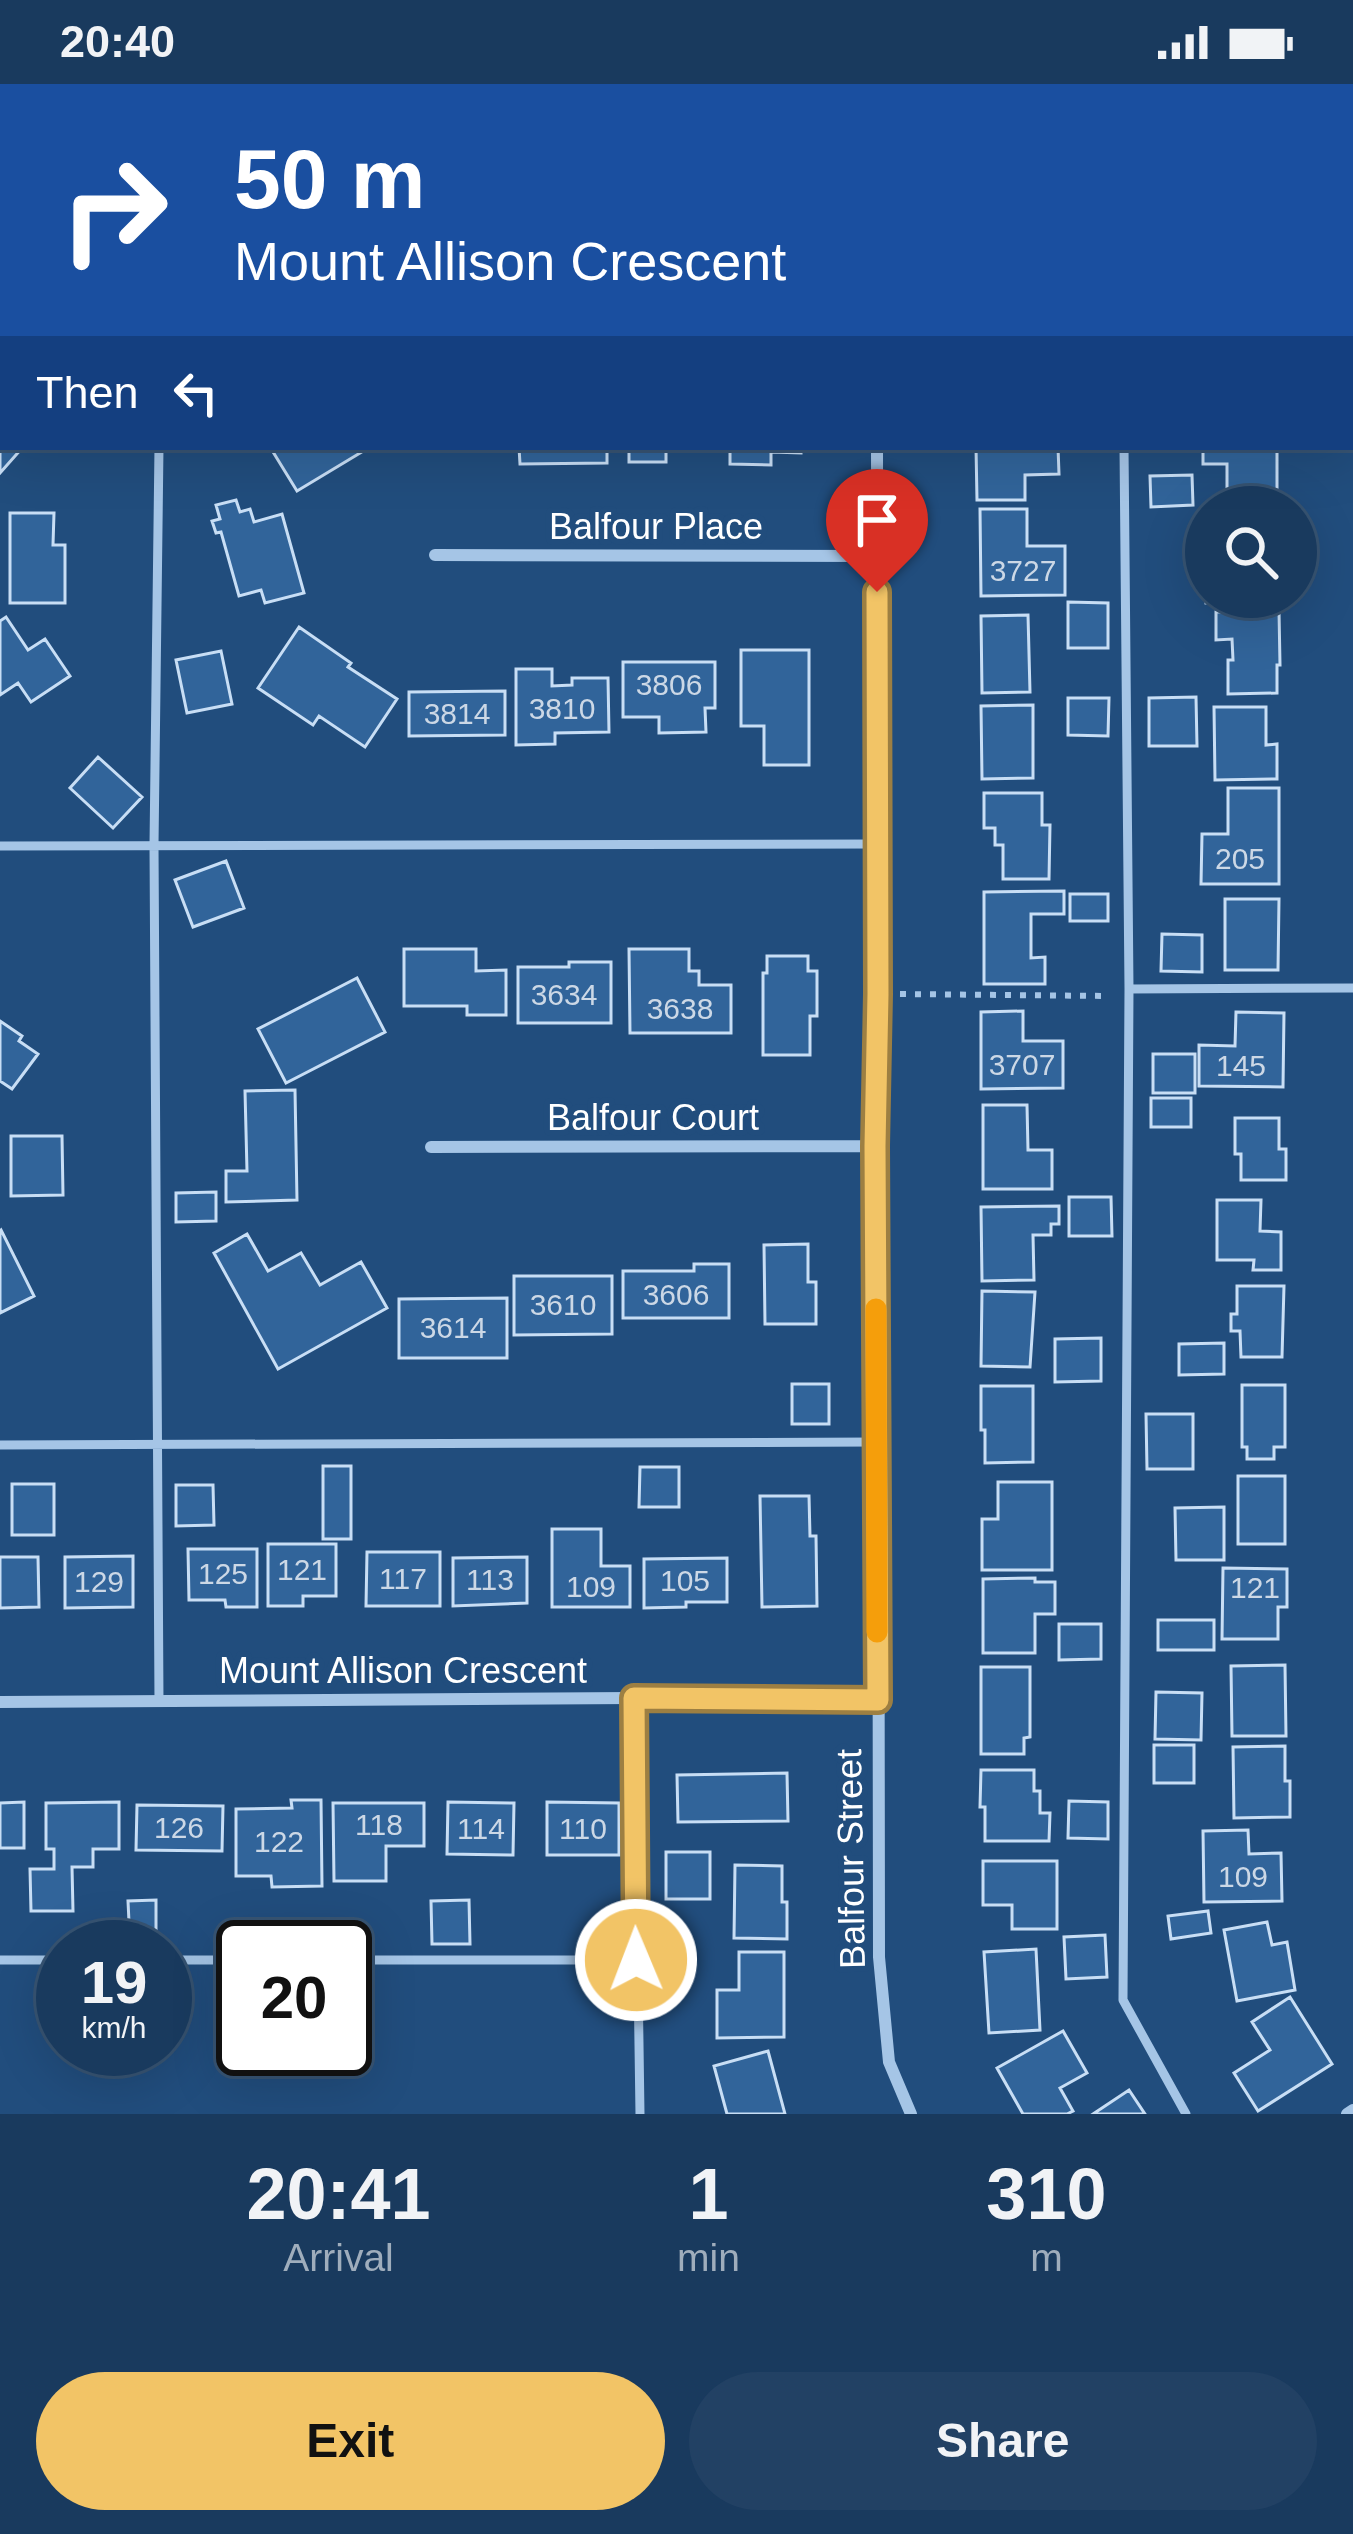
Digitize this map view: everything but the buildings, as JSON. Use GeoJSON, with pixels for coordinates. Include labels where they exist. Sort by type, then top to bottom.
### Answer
{"type":"FeatureCollection","features":[{"type":"Feature","properties":{"kind":"street","name":"Balfour Street"},"geometry":{"type":"LineString","coordinates":[[877,450],[879,1957],[889,2062],[911,2114]]}},
{"type":"Feature","properties":{"kind":"street","name":"Balfour Place"},"geometry":{"type":"LineString","coordinates":[[435,555],[877,556]]}},
{"type":"Feature","properties":{"kind":"street","name":"Balfour Court"},"geometry":{"type":"LineString","coordinates":[[431,1148],[875,1146]]}},
{"type":"Feature","properties":{"kind":"street","name":"Mount Allison Crescent"},"geometry":{"type":"LineString","coordinates":[[0,1702],[878,1700]]}},
{"type":"Feature","properties":{"kind":"lane"},"geometry":{"type":"LineString","coordinates":[[159,450],[154,845],[159,1702]]}},
{"type":"Feature","properties":{"kind":"lane"},"geometry":{"type":"LineString","coordinates":[[1124,450],[1129,989],[1124,2000],[1186,2114]]}},
{"type":"Feature","properties":{"kind":"lane"},"geometry":{"type":"LineString","coordinates":[[0,846],[878,844]]}},
{"type":"Feature","properties":{"kind":"lane"},"geometry":{"type":"LineString","coordinates":[[1129,989],[1353,988]]}},
{"type":"Feature","properties":{"kind":"lane"},"geometry":{"type":"LineString","coordinates":[[0,1445],[876,1442]]}},
{"type":"Feature","properties":{"kind":"lane"},"geometry":{"type":"LineString","coordinates":[[634,1698],[640,2114]]}},
{"type":"Feature","properties":{"kind":"lane"},"geometry":{"type":"LineString","coordinates":[[0,1960],[36,1960]]}},
{"type":"Feature","properties":{"kind":"lane"},"geometry":{"type":"LineString","coordinates":[[372,1960],[636,1960]]}},
{"type":"Feature","properties":{"kind":"path"},"geometry":{"type":"LineString","coordinates":[[920,994],[1112,996],[1129,989]]}},
{"type":"Feature","properties":{"kind":"slow traffic"},"geometry":{"type":"LineString","coordinates":[[876,1309],[877,1632]]}},
{"type":"Feature","properties":{"kind":"route"},"geometry":{"type":"LineString","coordinates":[[636,1960],[634,1698],[878,1700],[877,592]]}}]}
